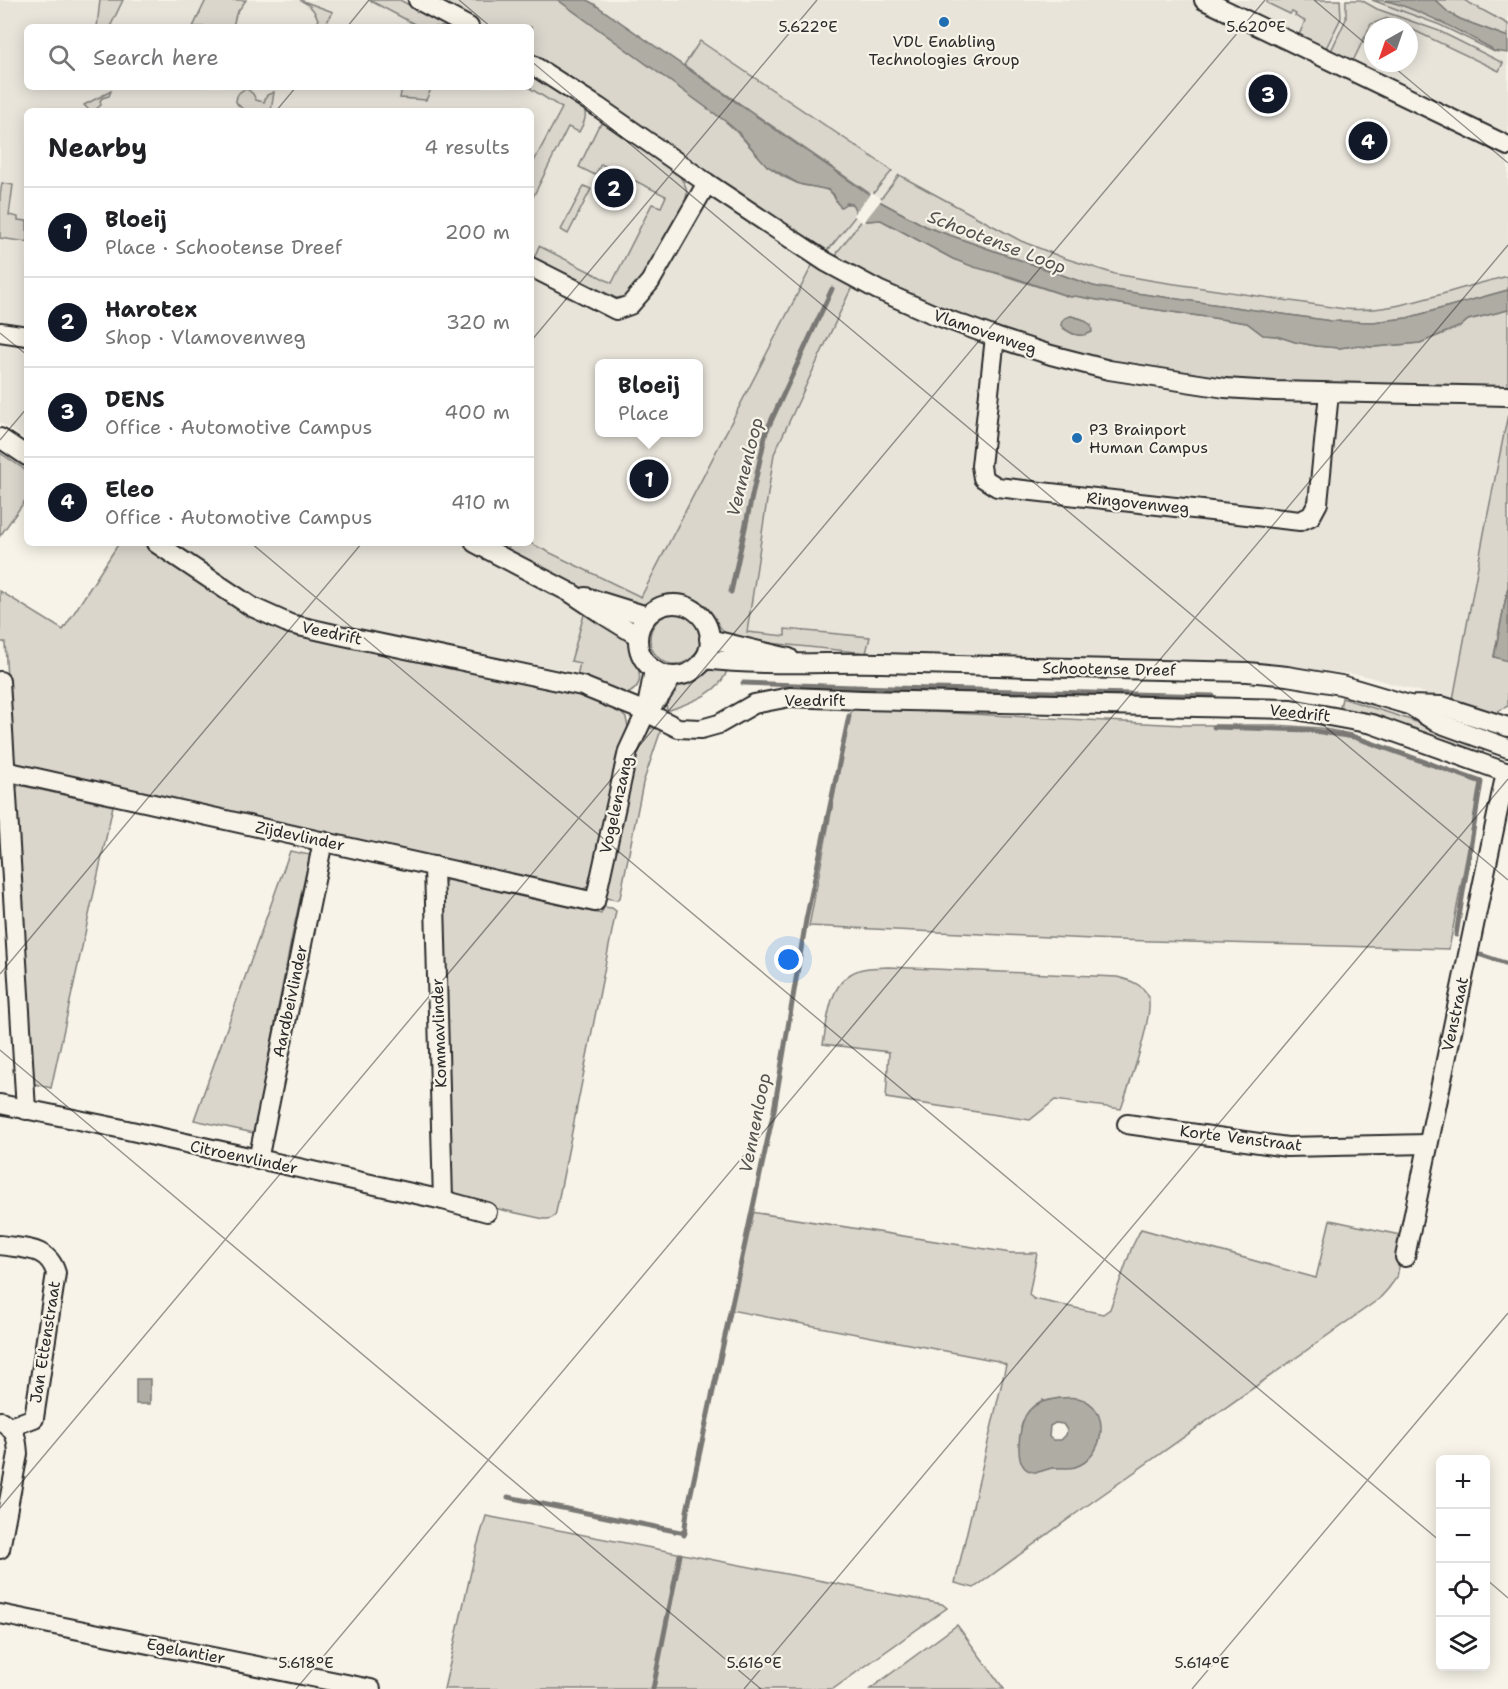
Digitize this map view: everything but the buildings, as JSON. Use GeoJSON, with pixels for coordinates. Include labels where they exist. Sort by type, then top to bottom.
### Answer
{"type":"FeatureCollection","features":[{"type":"Feature","properties":{"kind":"street"},"geometry":{"type":"LineString","coordinates":[[418,0],[463,24]]}},
{"type":"Feature","properties":{"kind":"street"},"geometry":{"type":"LineString","coordinates":[[1204,0],[1508,146]]}},
{"type":"Feature","properties":{"kind":"street","name":"Vlamovenweg"},"geometry":{"type":"LineString","coordinates":[[534,66],[598,106],[707,183],[826,262],[878,290],[935,315],[995,337],[1051,355],[1119,372],[1224,388],[1329,393],[1508,396]]}},
{"type":"Feature","properties":{"kind":"street"},"geometry":{"type":"LineString","coordinates":[[534,269],[616,310],[630,305],[650,282],[707,183]]}},
{"type":"Feature","properties":{"kind":"street"},"geometry":{"type":"LineString","coordinates":[[0,332],[24,336]]}},
{"type":"Feature","properties":{"kind":"street","name":"Ringovenweg"},"geometry":{"type":"LineString","coordinates":[[995,337],[981,466],[983,478],[997,487],[1300,522],[1311,516],[1318,503],[1329,393]]}},
{"type":"Feature","properties":{"kind":"street"},"geometry":{"type":"LineString","coordinates":[[0,438],[24,454]]}},
{"type":"Feature","properties":{"kind":"street","name":"Veedrift"},"geometry":{"type":"LineString","coordinates":[[160,546],[252,607],[290,624],[582,686],[646,712],[678,728],[701,729],[719,723],[754,704],[790,697],[1291,709],[1372,724],[1507,772]]}},
{"type":"Feature","properties":{"kind":"street"},"geometry":{"type":"LineString","coordinates":[[481,546],[572,593],[638,636]]}},
{"type":"Feature","properties":{"kind":"street"},"geometry":{"type":"LineString","coordinates":[[572,593],[647,616]]}},
{"type":"Feature","properties":{"kind":"street"},"geometry":{"type":"LineString","coordinates":[[672,604],[686,607],[698,614],[706,625],[710,639],[704,659],[696,668],[685,674],[673,676],[654,670],[647,664],[638,646],[638,636],[647,616],[659,608],[672,604]]}},
{"type":"Feature","properties":{"kind":"street","name":"Schootense Dreef"},"geometry":{"type":"LineString","coordinates":[[710,639],[805,663]]}},
{"type":"Feature","properties":{"kind":"street","name":"Schootense Dreef"},"geometry":{"type":"LineString","coordinates":[[704,659],[771,664],[1248,672],[1341,685],[1409,705],[1442,706],[1508,727]]}},
{"type":"Feature","properties":{"kind":"street","name":"Vogelenzang"},"geometry":{"type":"LineString","coordinates":[[595,902],[628,751],[646,712],[654,670]]}},
{"type":"Feature","properties":{"kind":"street","name":"Vogelenzang"},"geometry":{"type":"LineString","coordinates":[[646,712],[661,695],[673,676]]}},
{"type":"Feature","properties":{"kind":"street"},"geometry":{"type":"LineString","coordinates":[[0,681],[26,1110]]}},
{"type":"Feature","properties":{"kind":"street","name":"Schootense Dreef"},"geometry":{"type":"LineString","coordinates":[[1409,705],[1436,722],[1508,748]]}},
{"type":"Feature","properties":{"kind":"street","name":"Zijdevlinder"},"geometry":{"type":"LineString","coordinates":[[5,771],[595,902]]}},
{"type":"Feature","properties":{"kind":"street","name":"Venstraat"},"geometry":{"type":"LineString","coordinates":[[1405,1257],[1507,772]]}},
{"type":"Feature","properties":{"kind":"street","name":"Aardbeivlinder"},"geometry":{"type":"LineString","coordinates":[[258,1160],[323,841]]}},
{"type":"Feature","properties":{"kind":"street","name":"Kommavlinder"},"geometry":{"type":"LineString","coordinates":[[434,866],[444,1200]]}},
{"type":"Feature","properties":{"kind":"street","name":"Citroenvlinder"},"geometry":{"type":"LineString","coordinates":[[0,1104],[444,1200],[487,1212]]}},
{"type":"Feature","properties":{"kind":"street","name":"Korte Venstraat"},"geometry":{"type":"LineString","coordinates":[[1127,1124],[1287,1147],[1428,1144]]}},
{"type":"Feature","properties":{"kind":"street","name":"Jan Ettenstraat"},"geometry":{"type":"LineString","coordinates":[[0,1245],[39,1251],[53,1263],[56,1273],[34,1418],[5,1424]]}},
{"type":"Feature","properties":{"kind":"street"},"geometry":{"type":"LineString","coordinates":[[0,1549],[18,1454],[17,1439],[5,1424]]}},
{"type":"Feature","properties":{"kind":"street","name":"Egelantier"},"geometry":{"type":"LineString","coordinates":[[0,1614],[371,1689]]}},
{"type":"Feature","properties":{"kind":"shaded area"},"geometry":{"type":"Polygon","coordinates":[[[0,0],[1508,0],[1508,527],[1477,708],[1362,675],[1248,662],[676,649],[628,680],[356,637],[261,608],[171,546],[534,546],[534,108],[24,108],[24,438],[0,423],[0,0]]]}},
{"type":"Feature","properties":{"kind":"shaded area"},"geometry":{"type":"Polygon","coordinates":[[[100,0],[123,0],[111,24],[97,24],[100,0]]]}},
{"type":"Feature","properties":{"kind":"shaded area"},"geometry":{"type":"Polygon","coordinates":[[[206,0],[246,0],[236,14],[234,24],[194,24],[206,0]]]}},
{"type":"Feature","properties":{"kind":"shaded area"},"geometry":{"type":"Polygon","coordinates":[[[300,0],[333,12],[327,22],[331,24],[316,24],[319,23],[316,15],[300,0]]]}},
{"type":"Feature","properties":{"kind":"shaded area"},"geometry":{"type":"Polygon","coordinates":[[[369,0],[400,0],[444,24],[414,24],[369,0]]]}},
{"type":"Feature","properties":{"kind":"shaded area"},"geometry":{"type":"Polygon","coordinates":[[[430,0],[558,0],[725,121],[777,173],[799,184],[829,191],[835,199],[844,204],[852,204],[857,214],[830,248],[825,251],[534,59],[534,24],[474,24],[430,0]]]}},
{"type":"Feature","properties":{"kind":"shaded area"},"geometry":{"type":"Polygon","coordinates":[[[558,0],[587,0],[594,4],[879,201],[927,227],[1093,286],[1331,321],[1373,322],[1407,318],[1508,290],[1508,310],[1468,320],[1461,326],[1420,343],[1339,348],[1316,346],[1277,336],[1263,335],[1247,323],[1070,297],[974,267],[953,259],[881,220],[865,221],[855,213],[852,205],[847,203],[841,207],[829,190],[799,184],[767,166],[738,132],[725,121],[558,0]]]}},
{"type":"Feature","properties":{"kind":"shaded area"},"geometry":{"type":"Polygon","coordinates":[[[1267,0],[1340,0],[1341,18],[1326,48],[1299,35],[1305,21],[1292,12],[1290,14],[1267,3],[1267,0]]]}},
{"type":"Feature","properties":{"kind":"shaded area"},"geometry":{"type":"Polygon","coordinates":[[[1346,0],[1361,0],[1377,9],[1402,18],[1364,18],[1364,38],[1353,61],[1331,51],[1346,19],[1346,0]]]}},
{"type":"Feature","properties":{"kind":"shaded area"},"geometry":{"type":"Polygon","coordinates":[[[1372,0],[1387,1],[1418,10],[1493,51],[1440,25],[1372,0]]]}},
{"type":"Feature","properties":{"kind":"shaded area"},"geometry":{"type":"Polygon","coordinates":[[[1385,0],[1435,0],[1449,13],[1460,19],[1508,37],[1508,53],[1493,51],[1440,21],[1385,0]]]}},
{"type":"Feature","properties":{"kind":"shaded area"},"geometry":{"type":"Polygon","coordinates":[[[1435,0],[1464,0],[1508,24],[1508,37],[1460,19],[1449,13],[1435,0]]]}},
{"type":"Feature","properties":{"kind":"shaded area"},"geometry":{"type":"Polygon","coordinates":[[[1418,24],[1439,31],[1503,63],[1499,71],[1418,32],[1418,24]]]}},
{"type":"Feature","properties":{"kind":"shaded area"},"geometry":{"type":"Polygon","coordinates":[[[700,41],[892,171],[872,195],[684,65],[700,41]]]}},
{"type":"Feature","properties":{"kind":"shaded area"},"geometry":{"type":"Polygon","coordinates":[[[534,78],[581,106],[585,116],[579,132],[568,127],[534,195],[534,161],[562,108],[533,90],[534,78]]]}},
{"type":"Feature","properties":{"kind":"shaded area"},"geometry":{"type":"Polygon","coordinates":[[[242,90],[248,90],[256,100],[264,102],[267,95],[274,92],[271,108],[243,108],[236,102],[242,90]]]}},
{"type":"Feature","properties":{"kind":"shaded area"},"geometry":{"type":"Polygon","coordinates":[[[401,90],[431,90],[426,100],[400,98],[401,90]]]}},
{"type":"Feature","properties":{"kind":"shaded area"},"geometry":{"type":"Polygon","coordinates":[[[111,91],[109,96],[102,98],[101,105],[97,108],[87,108],[84,105],[111,91]]]}},
{"type":"Feature","properties":{"kind":"shaded area"},"geometry":{"type":"Polygon","coordinates":[[[608,123],[678,173],[687,193],[685,204],[642,285],[630,296],[616,298],[534,258],[539,246],[612,283],[652,204],[661,207],[666,196],[601,164],[595,175],[579,167],[598,127],[608,123]]]}},
{"type":"Feature","properties":{"kind":"shaded area"},"geometry":{"type":"Polygon","coordinates":[[[899,175],[1021,241],[1115,274],[1359,310],[1398,305],[1508,276],[1508,290],[1407,318],[1373,322],[1331,321],[1114,290],[1093,286],[927,227],[879,201],[899,175]]]}},
{"type":"Feature","properties":{"kind":"shaded area"},"geometry":{"type":"Polygon","coordinates":[[[2,183],[13,185],[9,215],[24,221],[24,242],[0,238],[2,183]]]}},
{"type":"Feature","properties":{"kind":"shaded area"},"geometry":{"type":"Polygon","coordinates":[[[584,186],[591,189],[568,234],[561,230],[584,186]]]}},
{"type":"Feature","properties":{"kind":"shaded area"},"geometry":{"type":"Polygon","coordinates":[[[863,219],[881,220],[953,259],[1070,297],[1247,323],[1263,335],[1277,336],[1316,346],[1374,347],[1420,343],[1461,326],[1468,320],[1508,310],[1508,390],[1265,385],[1151,371],[1072,353],[977,324],[882,285],[836,258],[838,251],[863,219]],[[1071,316],[1061,325],[1073,334],[1082,319],[1071,316]]]}},
{"type":"Feature","properties":{"kind":"shaded area"},"geometry":{"type":"Polygon","coordinates":[[[817,256],[856,278],[774,454],[747,632],[785,636],[785,629],[870,637],[866,653],[736,639],[723,630],[706,607],[690,596],[670,594],[642,605],[586,590],[506,550],[509,546],[534,545],[641,597],[817,256]]]}},
{"type":"Feature","properties":{"kind":"shaded area"},"geometry":{"type":"Polygon","coordinates":[[[1071,316],[1091,325],[1092,332],[1075,335],[1068,331],[1061,325],[1064,319],[1071,316]]]}},
{"type":"Feature","properties":{"kind":"shaded area"},"geometry":{"type":"Polygon","coordinates":[[[1508,414],[1508,587],[1494,656],[1508,661],[1508,706],[1498,711],[1495,718],[1452,705],[1508,414]]]}},
{"type":"Feature","properties":{"kind":"shaded area"},"geometry":{"type":"Polygon","coordinates":[[[0,453],[24,469],[24,502],[0,536],[0,453]]]}},
{"type":"Feature","properties":{"kind":"shaded area"},"geometry":{"type":"Polygon","coordinates":[[[117,546],[148,546],[244,610],[564,688],[619,711],[626,718],[628,727],[616,758],[592,880],[585,888],[578,891],[19,767],[11,757],[5,642],[0,642],[0,591],[63,630],[117,546]]]}},
{"type":"Feature","properties":{"kind":"shaded area"},"geometry":{"type":"Polygon","coordinates":[[[1508,587],[1508,661],[1494,657],[1508,587]]]}},
{"type":"Feature","properties":{"kind":"shaded area"},"geometry":{"type":"Polygon","coordinates":[[[585,611],[619,633],[630,644],[640,679],[631,692],[624,695],[576,680],[580,663],[571,661],[585,611]]]}},
{"type":"Feature","properties":{"kind":"shaded area"},"geometry":{"type":"Polygon","coordinates":[[[675,614],[693,621],[700,639],[693,657],[675,664],[657,657],[650,639],[657,621],[675,614]]]}},
{"type":"Feature","properties":{"kind":"shaded area"},"geometry":{"type":"Polygon","coordinates":[[[716,667],[728,668],[719,684],[696,700],[667,710],[665,700],[676,685],[694,679],[716,667]]]}},
{"type":"Feature","properties":{"kind":"shaded area"},"geometry":{"type":"Polygon","coordinates":[[[1342,698],[1485,746],[1481,758],[1339,712],[1342,698]]]}},
{"type":"Feature","properties":{"kind":"shaded area"},"geometry":{"type":"Polygon","coordinates":[[[853,708],[1183,725],[1275,725],[1320,728],[1351,734],[1481,780],[1449,949],[1115,940],[809,926],[853,708]]]}},
{"type":"Feature","properties":{"kind":"shaded area"},"geometry":{"type":"Polygon","coordinates":[[[648,728],[660,728],[660,733],[643,783],[620,898],[616,900],[601,897],[630,754],[648,728]]]}},
{"type":"Feature","properties":{"kind":"shaded area"},"geometry":{"type":"Polygon","coordinates":[[[19,785],[113,806],[51,1088],[31,1083],[15,789],[19,785]]]}},
{"type":"Feature","properties":{"kind":"shaded area"},"geometry":{"type":"Polygon","coordinates":[[[290,851],[310,855],[254,1133],[194,1120],[290,851]]]}},
{"type":"Feature","properties":{"kind":"shaded area"},"geometry":{"type":"Polygon","coordinates":[[[447,880],[601,914],[604,907],[616,911],[556,1212],[550,1219],[489,1207],[457,1196],[453,1192],[440,889],[447,880]]]}},
{"type":"Feature","properties":{"kind":"shaded area"},"geometry":{"type":"Polygon","coordinates":[[[888,967],[1117,977],[1131,981],[1148,996],[1148,1018],[1140,1052],[1121,1109],[1055,1100],[1030,1120],[886,1098],[889,1052],[823,1044],[832,1001],[841,982],[859,970],[888,967]]]}},
{"type":"Feature","properties":{"kind":"shaded area"},"geometry":{"type":"Polygon","coordinates":[[[751,1212],[1011,1253],[1037,1253],[1029,1295],[1034,1299],[1103,1314],[1110,1309],[1132,1247],[1141,1229],[1316,1278],[1330,1220],[1405,1236],[1397,1277],[1379,1299],[974,1588],[955,1583],[1006,1365],[998,1361],[730,1310],[751,1212]],[[1043,1400],[1029,1411],[1021,1427],[1037,1472],[1051,1468],[1075,1467],[1097,1445],[1043,1400]]]}},
{"type":"Feature","properties":{"kind":"shaded area"},"geometry":{"type":"Polygon","coordinates":[[[136,1379],[150,1379],[150,1404],[136,1404],[136,1379]]]}},
{"type":"Feature","properties":{"kind":"shaded area"},"geometry":{"type":"Polygon","coordinates":[[[1078,1398],[1089,1403],[1097,1411],[1100,1421],[1101,1432],[1098,1443],[1093,1454],[1085,1462],[1075,1467],[1031,1471],[1025,1468],[1020,1457],[1019,1442],[1023,1421],[1034,1406],[1052,1399],[1078,1398]],[[1055,1423],[1050,1426],[1049,1437],[1053,1440],[1061,1440],[1067,1430],[1063,1424],[1055,1423]]]}},
{"type":"Feature","properties":{"kind":"shaded area"},"geometry":{"type":"Polygon","coordinates":[[[486,1516],[942,1604],[947,1608],[833,1689],[444,1689],[486,1516]]]}},
{"type":"Feature","properties":{"kind":"shaded area"},"geometry":{"type":"Polygon","coordinates":[[[957,1625],[1004,1689],[870,1689],[957,1625]]]}},
{"type":"Feature","properties":{"kind":"pier"},"geometry":{"type":"Polygon","coordinates":[[[872,192],[882,199],[863,223],[853,215],[872,192]]]}},
{"type":"Feature","properties":{"kind":"waterway","name":"Vennenloop"},"geometry":{"type":"LineString","coordinates":[[731,592],[766,432],[832,289]]}},
{"type":"Feature","properties":{"kind":"waterway","name":"Vennenloop"},"geometry":{"type":"LineString","coordinates":[[743,683],[854,688]]}},
{"type":"Feature","properties":{"kind":"waterway"},"geometry":{"type":"LineString","coordinates":[[854,687],[1213,696]]}},
{"type":"Feature","properties":{"kind":"waterway","name":"Vennenloop"},"geometry":{"type":"LineString","coordinates":[[684,1535],[687,1511],[774,1110],[806,920],[849,716]]}},
{"type":"Feature","properties":{"kind":"waterway"},"geometry":{"type":"LineString","coordinates":[[1214,727],[1308,730],[1354,737],[1481,782],[1456,935]]}},
{"type":"Feature","properties":{"kind":"waterway"},"geometry":{"type":"LineString","coordinates":[[1481,955],[1508,964]]}},
{"type":"Feature","properties":{"kind":"waterway"},"geometry":{"type":"LineString","coordinates":[[508,1497],[685,1533]]}},
{"type":"Feature","properties":{"kind":"waterway","name":"Vennenloop"},"geometry":{"type":"LineString","coordinates":[[653,1689],[680,1555]]}},
{"type":"Feature","properties":{"kind":"place","name":"VDL Enabling Technologies Group"},"geometry":{"type":"Point","coordinates":[944,22]}},
{"type":"Feature","properties":{"kind":"place","name":"DENS"},"geometry":{"type":"Point","coordinates":[1268,94]}},
{"type":"Feature","properties":{"kind":"place","name":"Eleo"},"geometry":{"type":"Point","coordinates":[1368,141]}},
{"type":"Feature","properties":{"kind":"place","name":"Harotex"},"geometry":{"type":"Point","coordinates":[614,188]}},
{"type":"Feature","properties":{"kind":"place","name":"P3 Brainport Human Campus"},"geometry":{"type":"Point","coordinates":[1077,438]}},
{"type":"Feature","properties":{"kind":"place","name":"Bloeij"},"geometry":{"type":"Point","coordinates":[649,479]}},
{"type":"Feature","properties":{"kind":"water label","name":"Schootense Loop"},"geometry":{"type":"Point","coordinates":[997,242]}}]}
